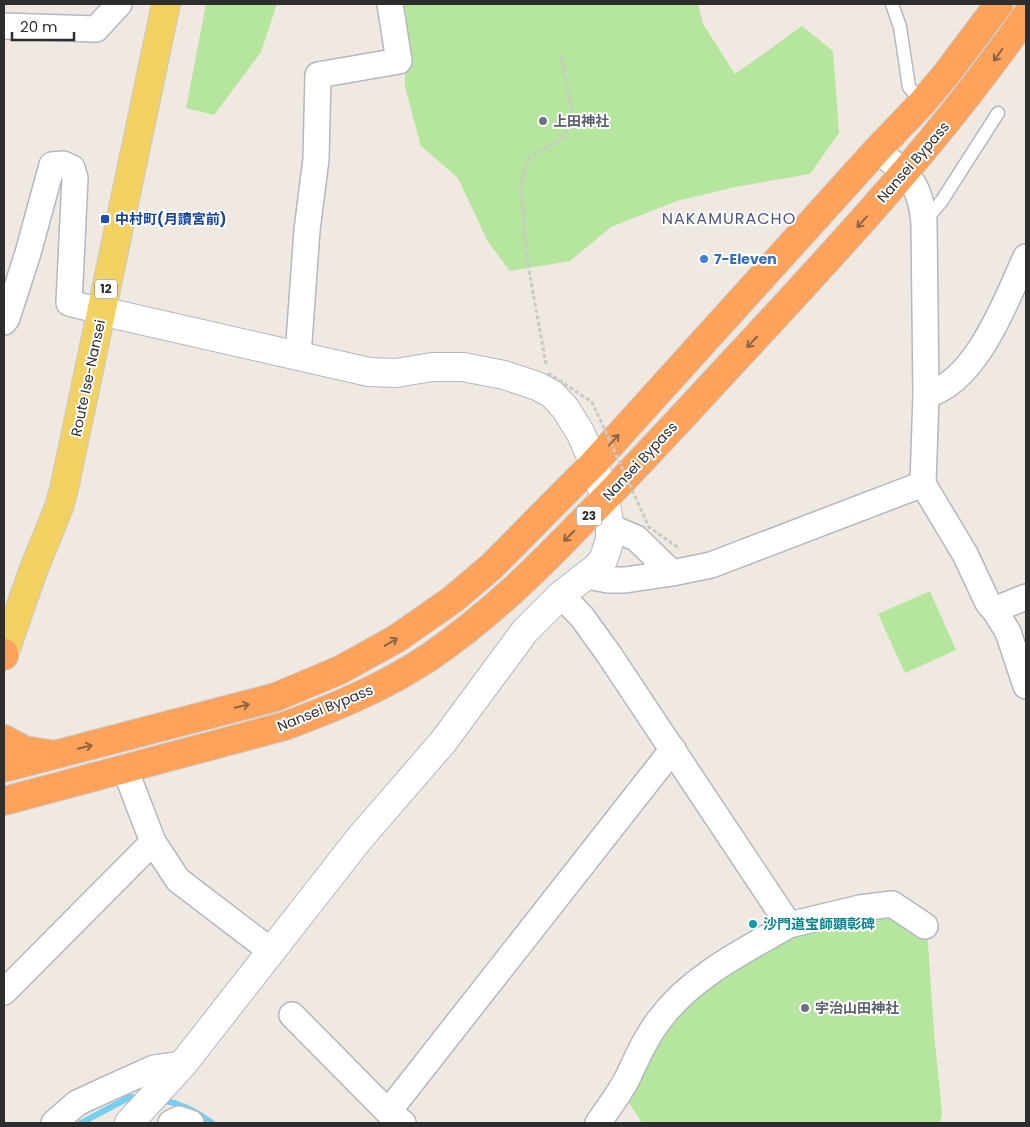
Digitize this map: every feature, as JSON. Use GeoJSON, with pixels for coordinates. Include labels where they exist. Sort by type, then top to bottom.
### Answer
{"type":"FeatureCollection","features":[{"type":"Feature","properties":{"kind":"highway","name":"Nansei Bypass"},"geometry":{"type":"LineString","coordinates":[[4,768],[276,697],[310,684],[372,653],[425,620],[452,600],[491,567],[594,463],[877,150],[922,103],[947,74],[999,4]]}},
{"type":"Feature","properties":{"kind":"highway","name":"Nansei Bypass"},"geometry":{"type":"LineString","coordinates":[[4,801],[285,726],[369,692],[430,657],[486,615],[529,577],[605,499],[825,264],[905,173],[972,91],[1026,16]]}},
{"type":"Feature","properties":{"kind":"highway"},"geometry":{"type":"LineString","coordinates":[[4,739],[24,750],[52,755]]}},
{"type":"Feature","properties":{"kind":"main road","name":"Route Ise-Nansei"},"geometry":{"type":"LineString","coordinates":[[4,654],[64,489],[166,4]]}},
{"type":"Feature","properties":{"kind":"main road","name":"Route Ise-Nansei"},"geometry":{"type":"LineString","coordinates":[[5,609],[33,571]]}},
{"type":"Feature","properties":{"kind":"street"},"geometry":{"type":"LineString","coordinates":[[4,26],[96,29],[119,4]]}},
{"type":"Feature","properties":{"kind":"street"},"geometry":{"type":"LineString","coordinates":[[298,356],[307,230],[316,158],[318,75],[399,60],[390,4]]}},
{"type":"Feature","properties":{"kind":"street"},"geometry":{"type":"LineString","coordinates":[[877,150],[905,173],[917,188],[922,203],[924,223],[926,395],[923,484],[965,554],[988,603],[1008,632],[1026,686]]}},
{"type":"Feature","properties":{"kind":"street"},"geometry":{"type":"LineString","coordinates":[[4,322],[8,318],[28,253],[52,165],[63,164],[72,168],[75,178],[69,303],[369,372],[396,374],[432,368],[463,367],[542,380],[565,408],[580,432],[594,463],[605,499],[610,527],[610,539],[604,560],[587,576],[561,595],[525,631],[443,742],[359,839],[176,1072],[129,1123]]}},
{"type":"Feature","properties":{"kind":"street"},"geometry":{"type":"LineString","coordinates":[[926,395],[935,393],[950,384],[959,377],[974,359],[986,341],[1026,256]]}},
{"type":"Feature","properties":{"kind":"street"},"geometry":{"type":"LineString","coordinates":[[587,576],[608,580],[625,580],[672,573],[711,564],[923,484]]}},
{"type":"Feature","properties":{"kind":"street"},"geometry":{"type":"LineString","coordinates":[[610,527],[636,538],[672,573]]}},
{"type":"Feature","properties":{"kind":"street"},"geometry":{"type":"LineString","coordinates":[[561,595],[582,617],[673,749],[789,925]]}},
{"type":"Feature","properties":{"kind":"street"},"geometry":{"type":"LineString","coordinates":[[995,611],[1026,598]]}},
{"type":"Feature","properties":{"kind":"street"},"geometry":{"type":"LineString","coordinates":[[292,1015],[396,1118],[673,749]]}},
{"type":"Feature","properties":{"kind":"street"},"geometry":{"type":"LineString","coordinates":[[125,769],[153,842],[178,880],[271,951]]}},
{"type":"Feature","properties":{"kind":"street"},"geometry":{"type":"LineString","coordinates":[[4,992],[153,842]]}},
{"type":"Feature","properties":{"kind":"street"},"geometry":{"type":"LineString","coordinates":[[598,1123],[626,1080],[649,1035],[677,999],[690,986],[789,925],[860,908],[892,904],[925,926]]}},
{"type":"Feature","properties":{"kind":"street"},"geometry":{"type":"LineString","coordinates":[[54,1123],[77,1103],[154,1068],[176,1072]]}},
{"type":"Feature","properties":{"kind":"street"},"geometry":{"type":"LineString","coordinates":[[171,1123],[178,1119],[191,1123]]}},
{"type":"Feature","properties":{"kind":"lane"},"geometry":{"type":"LineString","coordinates":[[892,4],[900,27],[909,87],[922,103]]}},
{"type":"Feature","properties":{"kind":"lane"},"geometry":{"type":"LineString","coordinates":[[924,223],[941,202],[998,113]]}},
{"type":"Feature","properties":{"kind":"path"},"geometry":{"type":"LineString","coordinates":[[561,55],[574,122],[561,140],[529,157],[521,184],[527,259],[542,380],[592,402],[649,527],[680,549]]}},
{"type":"Feature","properties":{"kind":"green space"},"geometry":{"type":"Polygon","coordinates":[[[206,4],[277,4],[261,52],[214,115],[186,108],[206,4]]]}},
{"type":"Feature","properties":{"kind":"green space","name":"上田神社"},"geometry":{"type":"Polygon","coordinates":[[[404,4],[698,4],[703,24],[735,74],[802,26],[833,51],[839,133],[810,174],[735,187],[677,201],[611,227],[570,261],[510,271],[488,242],[458,178],[421,146],[405,87],[406,13],[404,4]]]}},
{"type":"Feature","properties":{"kind":"green space"},"geometry":{"type":"Polygon","coordinates":[[[930,591],[956,650],[905,673],[878,614],[930,591]]]}},
{"type":"Feature","properties":{"kind":"green space","name":"宇治山田神社"},"geometry":{"type":"Polygon","coordinates":[[[884,912],[927,930],[942,1114],[940,1123],[642,1123],[626,1098],[652,1045],[688,998],[789,930],[884,912]]]}},
{"type":"Feature","properties":{"kind":"waterway"},"geometry":{"type":"LineString","coordinates":[[81,1123],[130,1097],[141,1098]]}},
{"type":"Feature","properties":{"kind":"waterway"},"geometry":{"type":"LineString","coordinates":[[161,1100],[188,1108],[212,1123]]}},
{"type":"Feature","properties":{"kind":"place","name":"上田神社"},"geometry":{"type":"Point","coordinates":[543,121]}},
{"type":"Feature","properties":{"kind":"place","name":"中村町(月讀宮前)"},"geometry":{"type":"Point","coordinates":[105,219]}},
{"type":"Feature","properties":{"kind":"place","name":"7-Eleven"},"geometry":{"type":"Point","coordinates":[704,259]}},
{"type":"Feature","properties":{"kind":"place","name":"沙門道宝師顕彰碑"},"geometry":{"type":"Point","coordinates":[753,924]}},
{"type":"Feature","properties":{"kind":"place","name":"宇治山田神社"},"geometry":{"type":"Point","coordinates":[805,1008]}},
{"type":"Feature","properties":{"kind":"district","name":"NAKAMURACHO"},"geometry":{"type":"Point","coordinates":[729,218]}}]}
